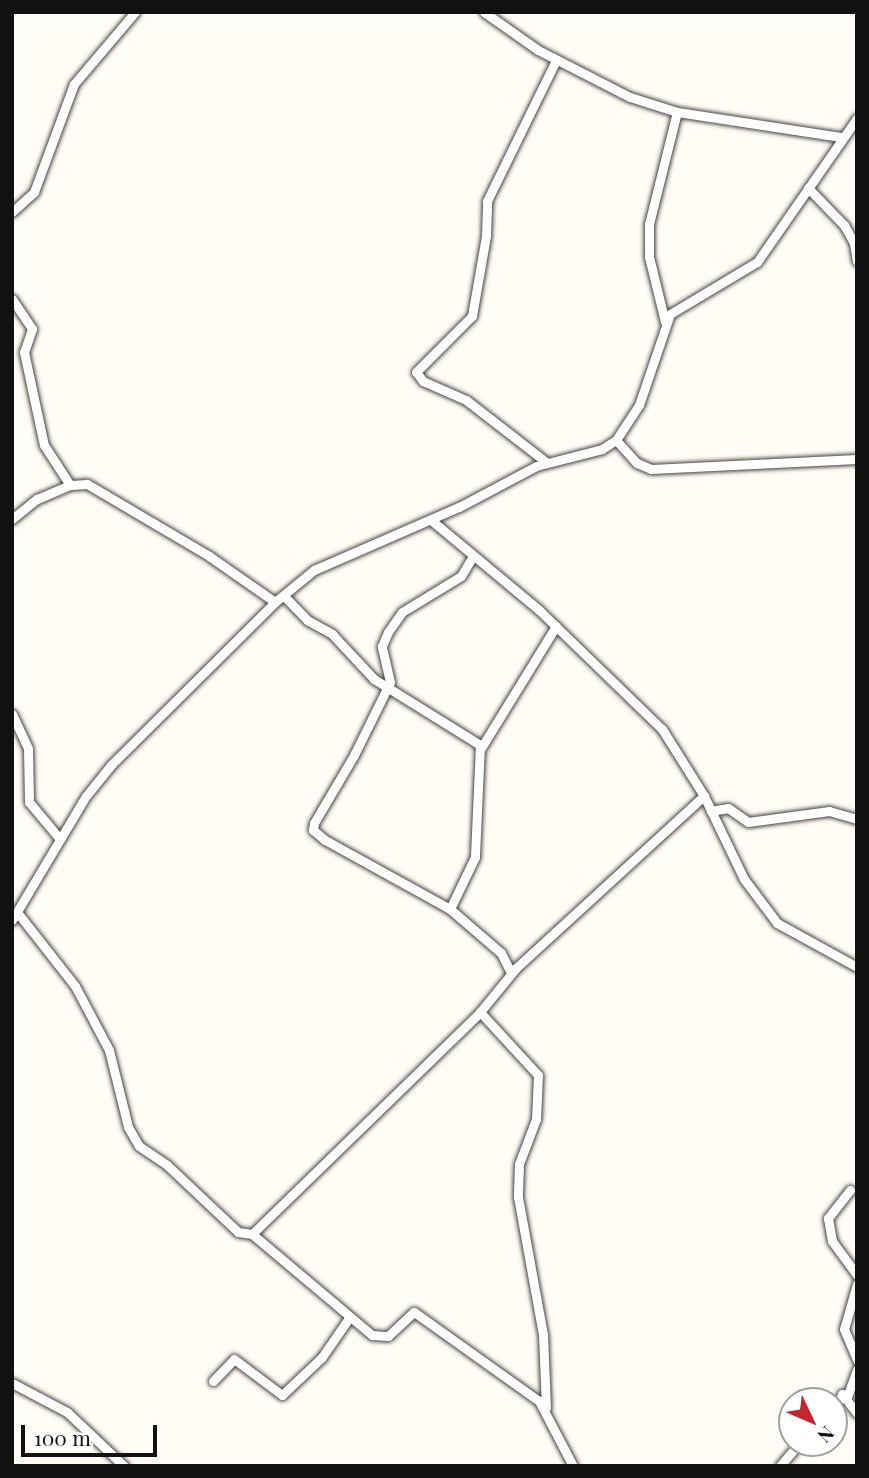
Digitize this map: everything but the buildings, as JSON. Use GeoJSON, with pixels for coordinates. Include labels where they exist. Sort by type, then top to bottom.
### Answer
{"type":"FeatureCollection","features":[{"type":"Feature","properties":{"kind":"street"},"geometry":{"type":"LineString","coordinates":[[12,212],[34,192],[74,83],[135,12]]}},
{"type":"Feature","properties":{"kind":"street"},"geometry":{"type":"LineString","coordinates":[[484,12],[556,60],[606,87],[677,112],[841,137]]}},
{"type":"Feature","properties":{"kind":"street"},"geometry":{"type":"LineString","coordinates":[[546,462],[466,400],[423,381],[416,372],[472,316],[486,236],[487,201],[556,60]]}},
{"type":"Feature","properties":{"kind":"street"},"geometry":{"type":"LineString","coordinates":[[665,322],[649,257],[649,224],[677,112]]}},
{"type":"Feature","properties":{"kind":"street"},"geometry":{"type":"LineString","coordinates":[[546,1408],[419,1314],[414,1312],[396,1331],[382,1337],[372,1335],[252,1234],[238,1232],[134,1139],[109,1050],[75,986],[15,916],[60,839],[111,765],[275,602],[332,559],[431,520],[546,462],[591,452],[616,440],[639,405],[665,322],[677,307],[757,262],[841,137],[857,118]]}},
{"type":"Feature","properties":{"kind":"street"},"geometry":{"type":"LineString","coordinates":[[808,188],[844,225],[854,243],[857,261]]}},
{"type":"Feature","properties":{"kind":"street"},"geometry":{"type":"LineString","coordinates":[[12,299],[32,329],[24,352],[44,446],[70,485]]}},
{"type":"Feature","properties":{"kind":"street"},"geometry":{"type":"LineString","coordinates":[[616,440],[637,463],[651,470],[857,459]]}},
{"type":"Feature","properties":{"kind":"street"},"geometry":{"type":"LineString","coordinates":[[12,519],[37,499],[70,485],[101,489],[275,602]]}},
{"type":"Feature","properties":{"kind":"street"},"geometry":{"type":"LineString","coordinates":[[431,520],[556,626],[662,729],[704,796],[744,879],[777,923],[857,967]]}},
{"type":"Feature","properties":{"kind":"street"},"geometry":{"type":"LineString","coordinates":[[473,556],[461,576],[411,606],[388,632],[382,646],[390,671],[386,686],[354,755],[319,809],[313,830],[373,869],[450,909],[501,953],[512,973]]}},
{"type":"Feature","properties":{"kind":"street"},"geometry":{"type":"LineString","coordinates":[[284,596],[386,686],[481,748]]}},
{"type":"Feature","properties":{"kind":"street"},"geometry":{"type":"LineString","coordinates":[[450,909],[475,857],[475,796],[481,748],[556,626]]}},
{"type":"Feature","properties":{"kind":"street"},"geometry":{"type":"LineString","coordinates":[[12,714],[28,749],[29,802],[60,839]]}},
{"type":"Feature","properties":{"kind":"street"},"geometry":{"type":"LineString","coordinates":[[252,1234],[480,1012],[512,973],[704,796]]}},
{"type":"Feature","properties":{"kind":"street"},"geometry":{"type":"LineString","coordinates":[[711,811],[728,808],[748,822],[829,811],[857,819]]}},
{"type":"Feature","properties":{"kind":"street"},"geometry":{"type":"LineString","coordinates":[[12,896],[26,897]]}},
{"type":"Feature","properties":{"kind":"street"},"geometry":{"type":"LineString","coordinates":[[480,1012],[538,1074],[536,1119],[519,1164],[518,1197],[543,1334],[546,1408],[573,1466]]}},
{"type":"Feature","properties":{"kind":"street"},"geometry":{"type":"LineString","coordinates":[[850,1190],[828,1218],[832,1241],[857,1275]]}},
{"type":"Feature","properties":{"kind":"street"},"geometry":{"type":"LineString","coordinates":[[857,1284],[844,1329],[857,1360]]}},
{"type":"Feature","properties":{"kind":"street"},"geometry":{"type":"LineString","coordinates":[[213,1381],[234,1359],[282,1395],[322,1357],[349,1318]]}},
{"type":"Feature","properties":{"kind":"street"},"geometry":{"type":"LineString","coordinates":[[848,1392],[857,1370]]}},
{"type":"Feature","properties":{"kind":"street"},"geometry":{"type":"LineString","coordinates":[[12,1383],[67,1412],[124,1466]]}}]}
